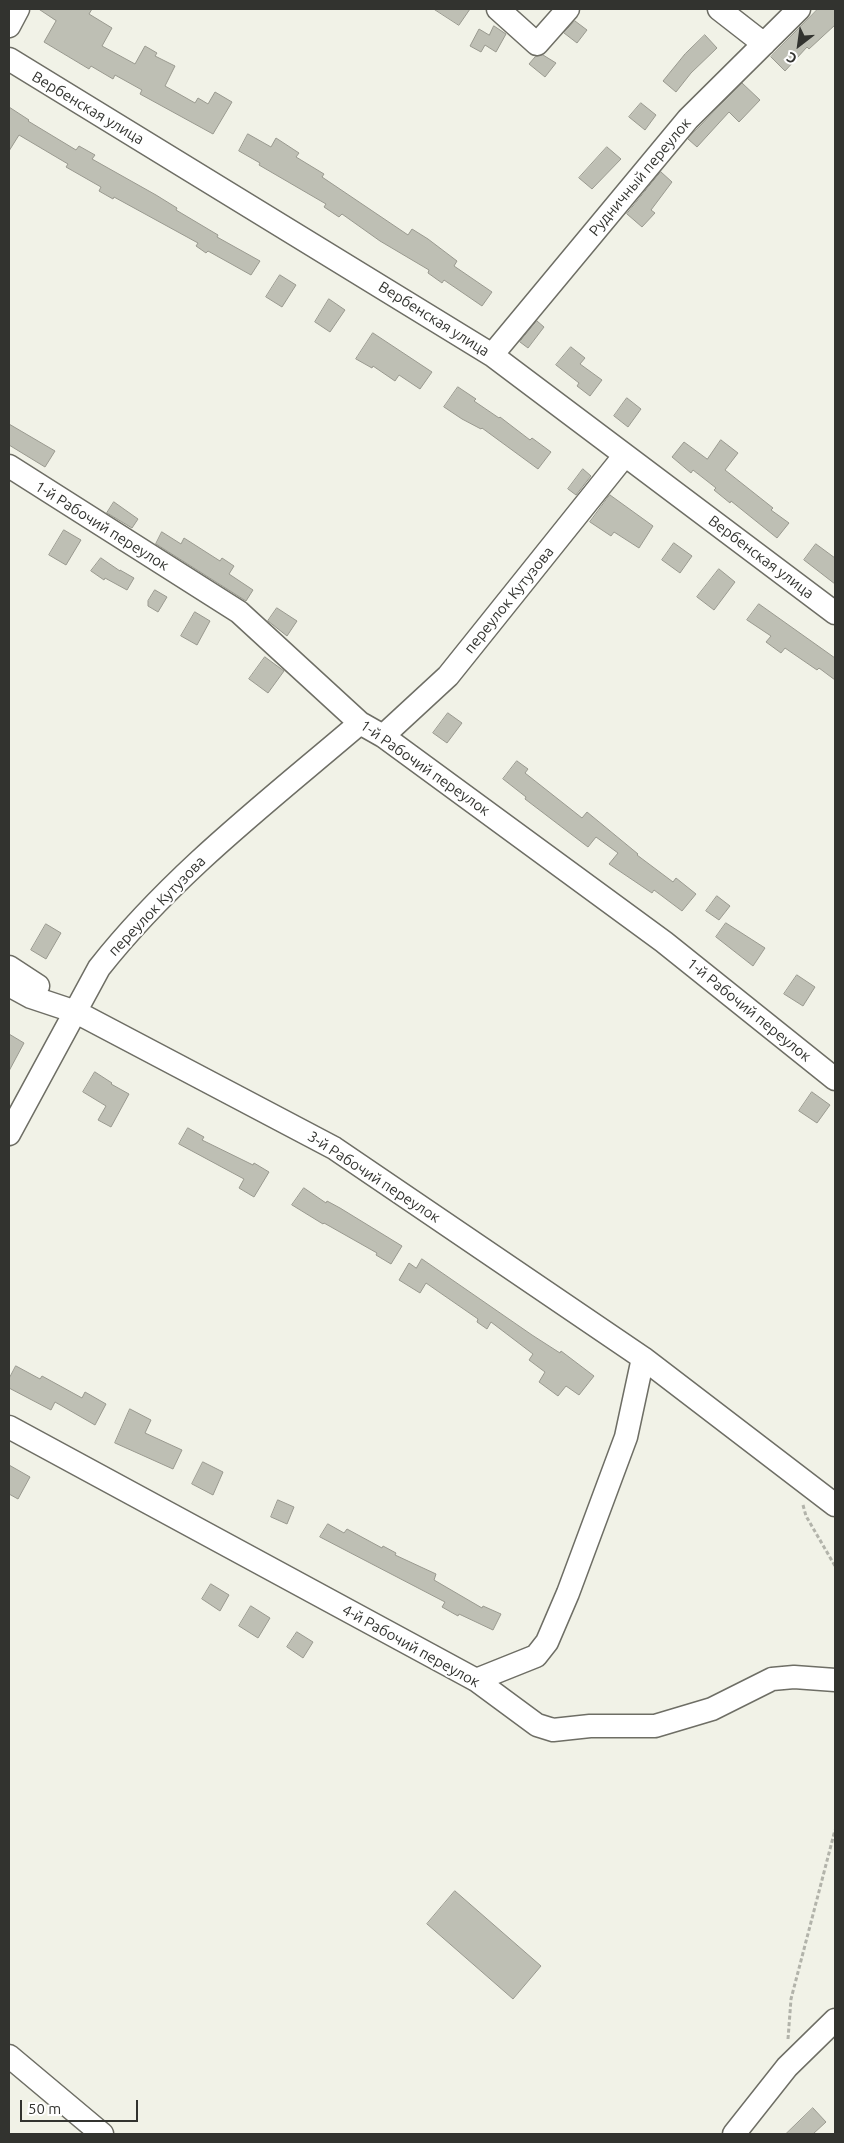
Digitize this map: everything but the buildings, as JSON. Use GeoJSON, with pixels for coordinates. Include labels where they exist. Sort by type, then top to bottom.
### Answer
{"type":"FeatureCollection","features":[{"type":"Feature","properties":{"kind":"street"},"geometry":{"type":"LineString","coordinates":[[9,26],[18,9]]}},
{"type":"Feature","properties":{"kind":"street"},"geometry":{"type":"LineString","coordinates":[[498,9],[537,44],[568,9]]}},
{"type":"Feature","properties":{"kind":"street"},"geometry":{"type":"LineString","coordinates":[[720,9],[764,44]]}},
{"type":"Feature","properties":{"kind":"street","name":"Рудничный переулок"},"geometry":{"type":"LineString","coordinates":[[492,355],[688,119],[799,9]]}},
{"type":"Feature","properties":{"kind":"street","name":"Вербенская улица"},"geometry":{"type":"LineString","coordinates":[[9,59],[492,355],[835,613]]}},
{"type":"Feature","properties":{"kind":"street","name":"переулок Кутузова"},"geometry":{"type":"LineString","coordinates":[[383,736],[448,676],[625,455]]}},
{"type":"Feature","properties":{"kind":"street","name":"1-й Рабочий переулок"},"geometry":{"type":"LineString","coordinates":[[9,466],[239,612],[360,723],[383,736],[664,942],[835,1079]]}},
{"type":"Feature","properties":{"kind":"street","name":"переулок Кутузова"},"geometry":{"type":"LineString","coordinates":[[9,1134],[99,968],[116,946],[184,874],[360,723]]}},
{"type":"Feature","properties":{"kind":"street"},"geometry":{"type":"LineString","coordinates":[[9,967],[76,1012]]}},
{"type":"Feature","properties":{"kind":"street","name":"3-й Рабочий переулок"},"geometry":{"type":"LineString","coordinates":[[9,985],[31,998],[76,1012],[334,1148],[643,1358],[835,1505]]}},
{"type":"Feature","properties":{"kind":"street"},"geometry":{"type":"LineString","coordinates":[[476,1680],[536,1656],[547,1642],[568,1593],[626,1437],[643,1358]]}},
{"type":"Feature","properties":{"kind":"street","name":"4-й Рабочий переулок"},"geometry":{"type":"LineString","coordinates":[[9,1426],[476,1680],[537,1726],[553,1730],[590,1726],[655,1726],[712,1709],[772,1679],[794,1677],[835,1680]]}},
{"type":"Feature","properties":{"kind":"street"},"geometry":{"type":"LineString","coordinates":[[734,2134],[786,2067],[835,2020]]}},
{"type":"Feature","properties":{"kind":"street"},"geometry":{"type":"LineString","coordinates":[[9,2056],[102,2134]]}},
{"type":"Feature","properties":{"kind":"path"},"geometry":{"type":"LineString","coordinates":[[794,1473],[806,1516],[835,1566]]}},
{"type":"Feature","properties":{"kind":"path"},"geometry":{"type":"LineString","coordinates":[[786,2067],[791,1999],[835,1830]]}}]}
